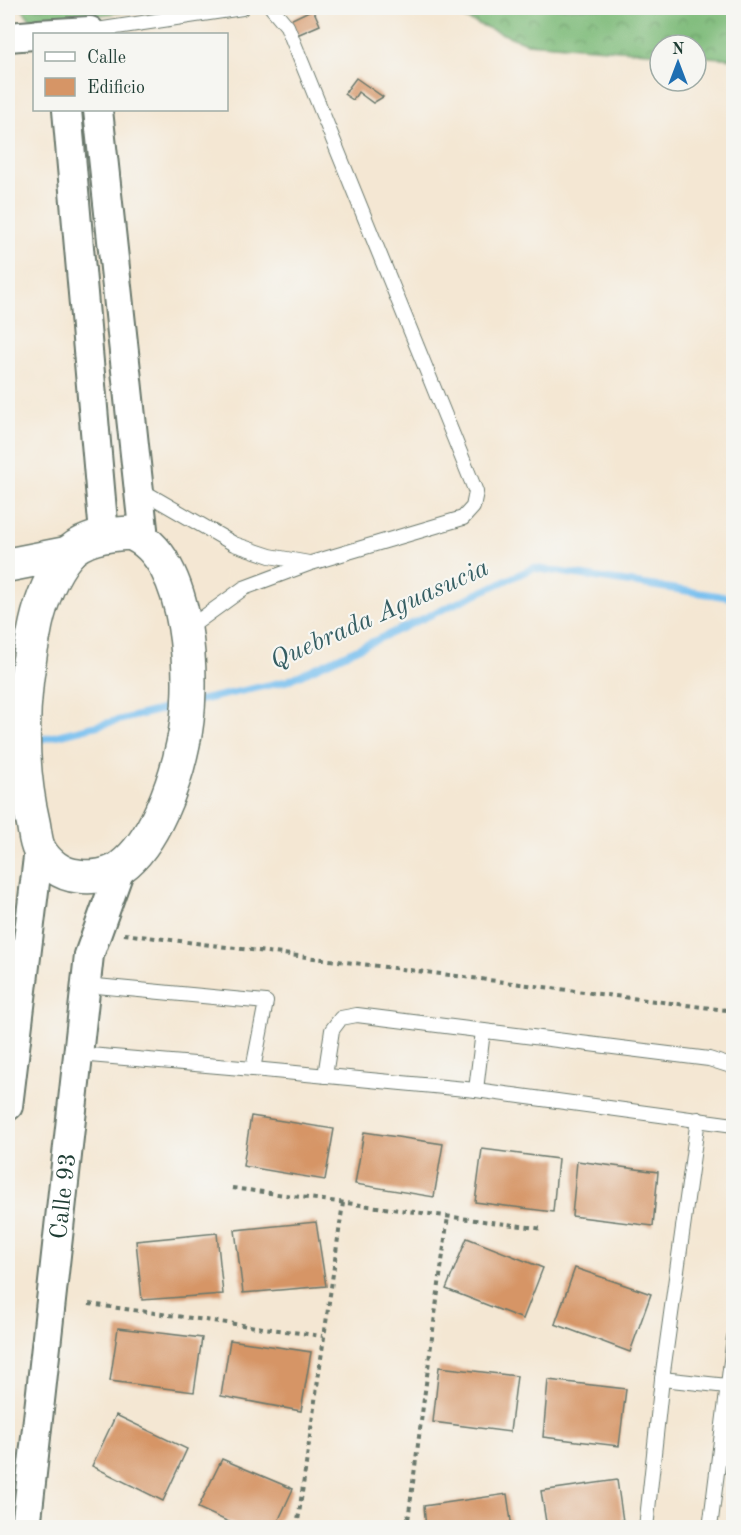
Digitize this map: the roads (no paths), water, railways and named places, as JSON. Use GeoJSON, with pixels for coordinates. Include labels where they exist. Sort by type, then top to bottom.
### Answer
{"type":"FeatureCollection","features":[{"type":"Feature","properties":{"kind":"street"},"geometry":{"type":"LineString","coordinates":[[8,37],[33,35]]}},
{"type":"Feature","properties":{"kind":"street"},"geometry":{"type":"LineString","coordinates":[[67,111],[104,534]]}},
{"type":"Feature","properties":{"kind":"street"},"geometry":{"type":"LineString","coordinates":[[39,849],[53,867],[75,876],[96,878],[120,869],[142,848],[169,793],[184,742],[190,671],[180,601],[164,564],[144,538],[98,111]]}},
{"type":"Feature","properties":{"kind":"street"},"geometry":{"type":"LineString","coordinates":[[8,564],[69,553],[104,534],[130,533],[144,538]]}},
{"type":"Feature","properties":{"kind":"street"},"geometry":{"type":"LineString","coordinates":[[8,1106],[39,849],[30,810],[18,697],[36,622],[50,583],[69,553]]}},
{"type":"Feature","properties":{"kind":"street","name":"Calle 93"},"geometry":{"type":"LineString","coordinates":[[27,1527],[89,955],[120,869]]}},
{"type":"Feature","properties":{"kind":"lane"},"geometry":{"type":"LineString","coordinates":[[90,33],[242,8]]}},
{"type":"Feature","properties":{"kind":"lane"},"geometry":{"type":"LineString","coordinates":[[184,632],[244,588],[311,563],[463,518],[473,507],[476,492],[287,26],[272,8]]}},
{"type":"Feature","properties":{"kind":"lane"},"geometry":{"type":"LineString","coordinates":[[139,489],[234,544],[270,555],[311,563]]}},
{"type":"Feature","properties":{"kind":"lane"},"geometry":{"type":"LineString","coordinates":[[86,985],[266,1002],[253,1069]]}},
{"type":"Feature","properties":{"kind":"lane"},"geometry":{"type":"LineString","coordinates":[[325,1076],[332,1030],[341,1018],[357,1015],[709,1059],[734,1067]]}},
{"type":"Feature","properties":{"kind":"lane"},"geometry":{"type":"LineString","coordinates":[[476,1090],[483,1030]]}},
{"type":"Feature","properties":{"kind":"lane"},"geometry":{"type":"LineString","coordinates":[[78,1054],[476,1090],[734,1125]]}},
{"type":"Feature","properties":{"kind":"lane"},"geometry":{"type":"LineString","coordinates":[[646,1527],[662,1379],[698,1119]]}},
{"type":"Feature","properties":{"kind":"lane"},"geometry":{"type":"LineString","coordinates":[[710,1527],[734,1337]]}},
{"type":"Feature","properties":{"kind":"lane"},"geometry":{"type":"LineString","coordinates":[[662,1379],[728,1386]]}},
{"type":"Feature","properties":{"kind":"waterway","name":"Quebrada Aguasucia"},"geometry":{"type":"LineString","coordinates":[[197,701],[287,681],[533,568],[734,598]]}},
{"type":"Feature","properties":{"kind":"waterway","name":"Quebrada Aguasucia"},"geometry":{"type":"LineString","coordinates":[[31,738],[43,739],[180,705]]}}]}
